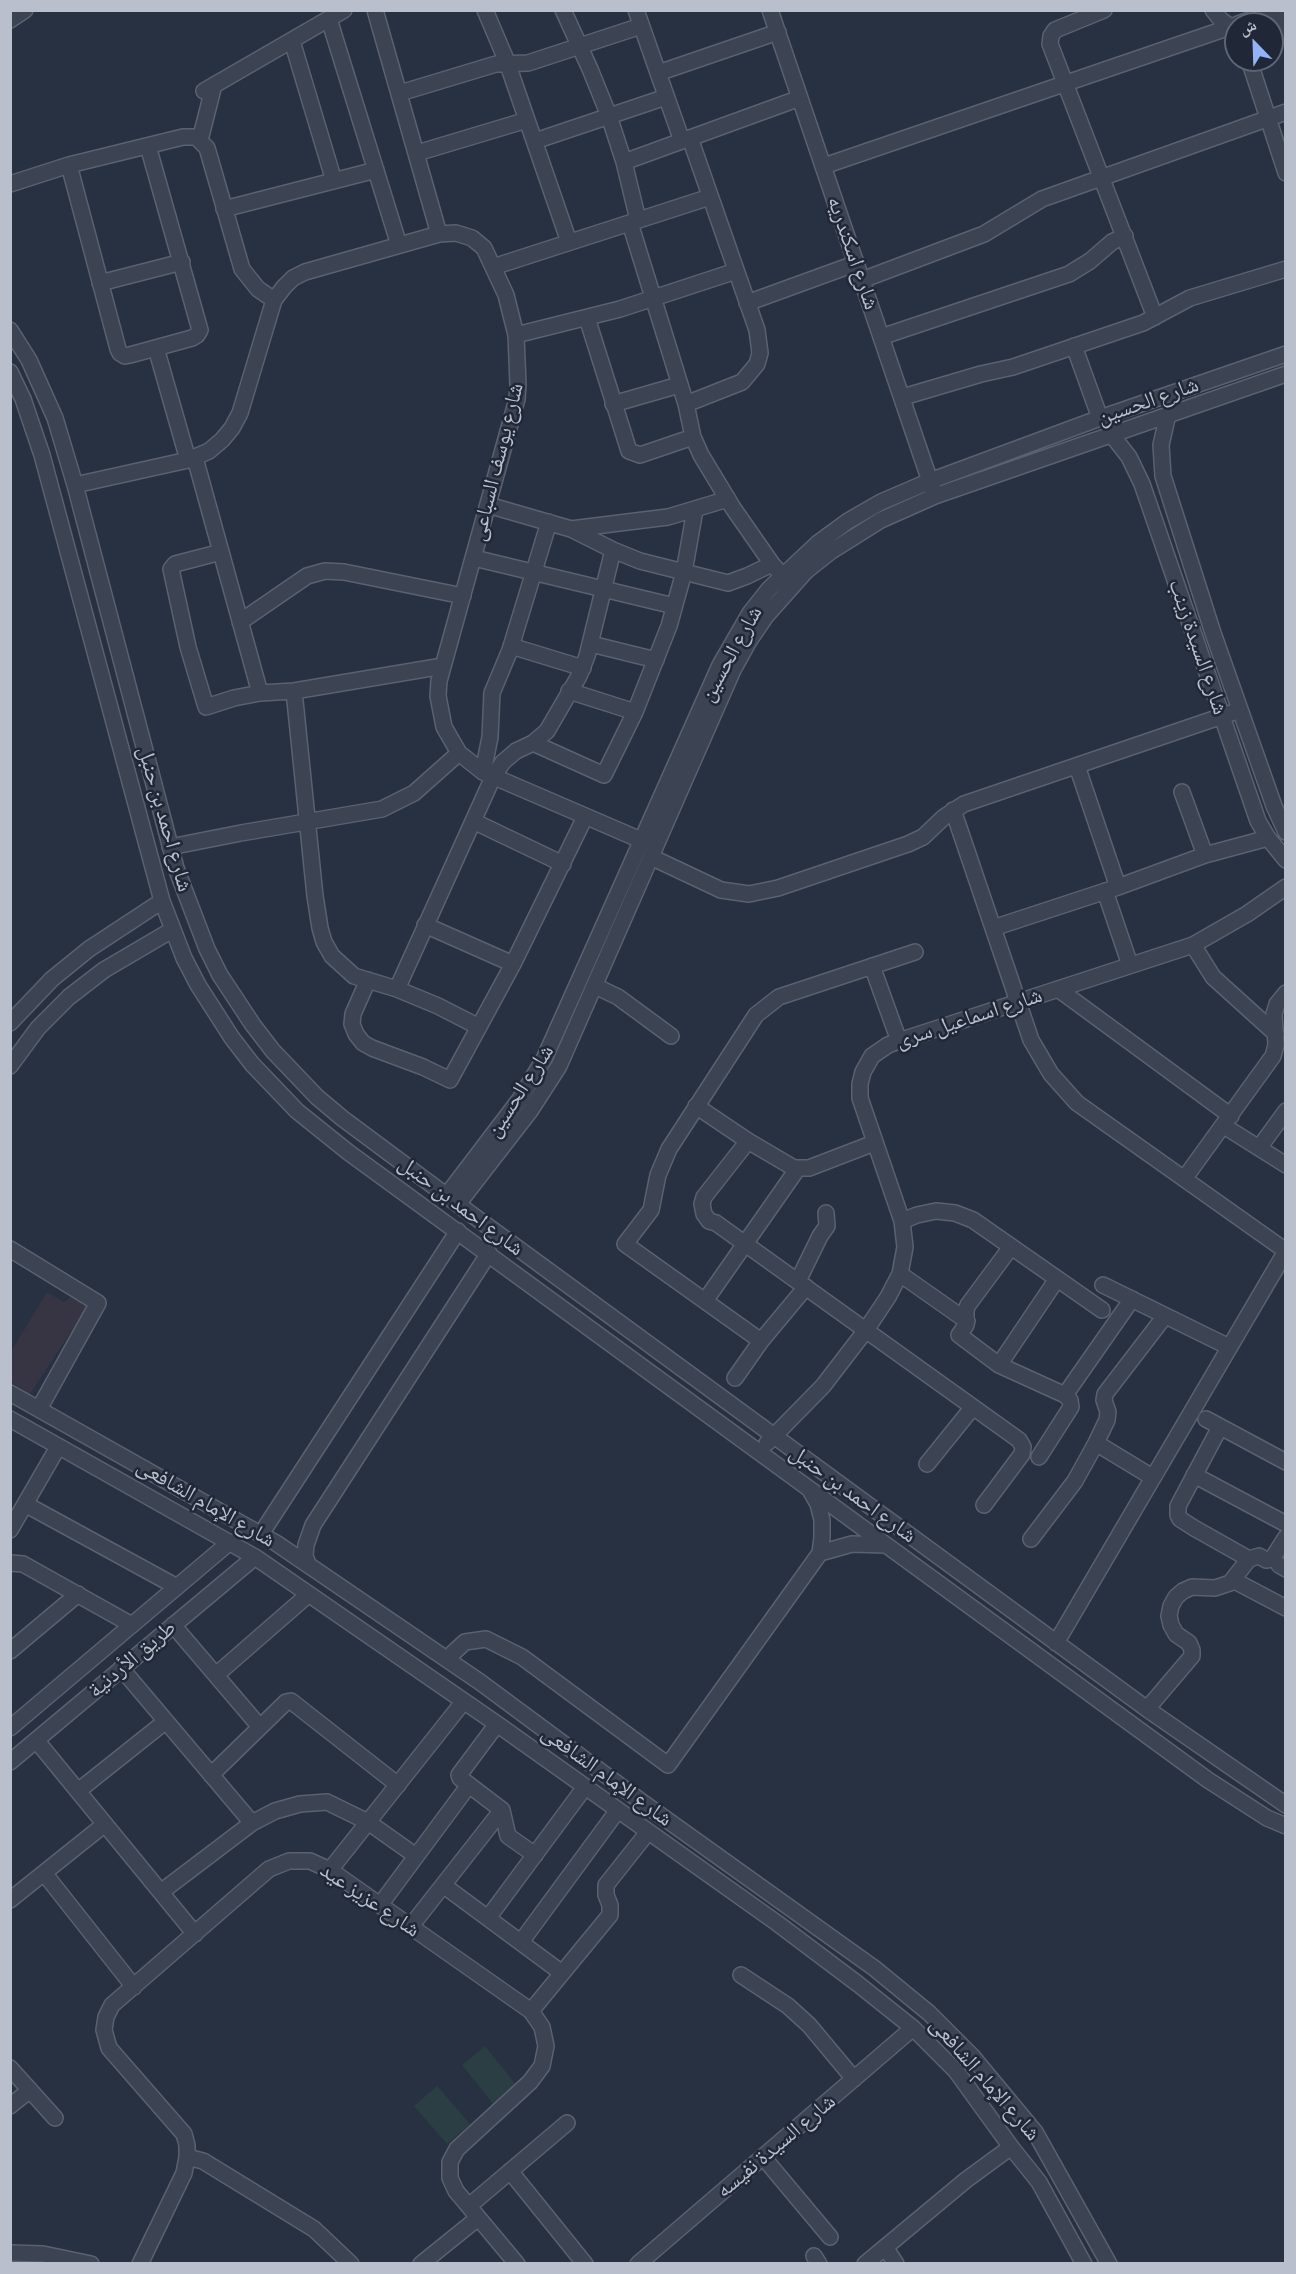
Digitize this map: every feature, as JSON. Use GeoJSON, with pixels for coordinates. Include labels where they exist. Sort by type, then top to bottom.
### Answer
{"type":"FeatureCollection","features":[{"type":"Feature","properties":{"kind":"street"},"geometry":{"type":"LineString","coordinates":[[10,20],[25,10]]}},
{"type":"Feature","properties":{"kind":"street"},"geometry":{"type":"LineString","coordinates":[[200,140],[209,88],[344,10]]}},
{"type":"Feature","properties":{"kind":"street"},"geometry":{"type":"LineString","coordinates":[[375,10],[440,234]]}},
{"type":"Feature","properties":{"kind":"street"},"geometry":{"type":"LineString","coordinates":[[485,10],[507,62],[569,242]]}},
{"type":"Feature","properties":{"kind":"street"},"geometry":{"type":"LineString","coordinates":[[563,10],[609,116],[624,162],[634,222],[652,299],[686,404],[693,436],[711,473],[772,564],[783,576]]}},
{"type":"Feature","properties":{"kind":"street"},"geometry":{"type":"LineString","coordinates":[[636,10],[666,97],[711,197],[760,341],[757,364],[742,382],[686,404]]}},
{"type":"Feature","properties":{"kind":"street","name":"شارع اسكندريه"},"geometry":{"type":"LineString","coordinates":[[770,10],[933,488]]}},
{"type":"Feature","properties":{"kind":"street"},"geometry":{"type":"LineString","coordinates":[[1104,10],[1055,30],[1050,44],[1155,316]]}},
{"type":"Feature","properties":{"kind":"street"},"geometry":{"type":"LineString","coordinates":[[1213,10],[1224,22]]}},
{"type":"Feature","properties":{"kind":"street"},"geometry":{"type":"LineString","coordinates":[[1278,10],[1286,31]]}},
{"type":"Feature","properties":{"kind":"street"},"geometry":{"type":"LineString","coordinates":[[329,19],[399,245]]}},
{"type":"Feature","properties":{"kind":"street"},"geometry":{"type":"LineString","coordinates":[[400,93],[484,67],[507,62],[528,63],[641,26]]}},
{"type":"Feature","properties":{"kind":"street"},"geometry":{"type":"LineString","coordinates":[[824,166],[1224,31]]}},
{"type":"Feature","properties":{"kind":"street"},"geometry":{"type":"LineString","coordinates":[[658,73],[778,32]]}},
{"type":"Feature","properties":{"kind":"street"},"geometry":{"type":"LineString","coordinates":[[292,41],[334,181]]}},
{"type":"Feature","properties":{"kind":"street"},"geometry":{"type":"LineString","coordinates":[[1253,72],[1286,173]]}},
{"type":"Feature","properties":{"kind":"street"},"geometry":{"type":"LineString","coordinates":[[535,141],[666,97]]}},
{"type":"Feature","properties":{"kind":"street"},"geometry":{"type":"LineString","coordinates":[[624,162],[800,98]]}},
{"type":"Feature","properties":{"kind":"street"},"geometry":{"type":"LineString","coordinates":[[862,280],[984,234],[1042,199],[1286,112]]}},
{"type":"Feature","properties":{"kind":"street"},"geometry":{"type":"LineString","coordinates":[[417,153],[527,120]]}},
{"type":"Feature","properties":{"kind":"street"},"geometry":{"type":"LineString","coordinates":[[10,184],[69,165],[191,136],[200,140],[207,148],[235,251],[245,274],[258,290],[274,300]]}},
{"type":"Feature","properties":{"kind":"street"},"geometry":{"type":"LineString","coordinates":[[69,165],[120,353],[125,356],[130,355],[192,338],[200,330],[148,146]]}},
{"type":"Feature","properties":{"kind":"street"},"geometry":{"type":"LineString","coordinates":[[224,209],[376,170]]}},
{"type":"Feature","properties":{"kind":"street"},"geometry":{"type":"LineString","coordinates":[[493,267],[711,197]]}},
{"type":"Feature","properties":{"kind":"street","name":"شارع يوسف السباعى"},"geometry":{"type":"LineString","coordinates":[[75,485],[191,459],[209,451],[222,440],[240,413],[274,300],[284,286],[305,272],[440,234],[456,233],[472,238],[484,248],[506,295],[516,335],[517,399],[443,666],[439,689],[440,712],[444,727],[459,753],[488,774],[643,841]]}},
{"type":"Feature","properties":{"kind":"street"},"geometry":{"type":"LineString","coordinates":[[881,336],[1069,274],[1090,261],[1112,242],[1125,236]]}},
{"type":"Feature","properties":{"kind":"street"},"geometry":{"type":"LineString","coordinates":[[100,284],[182,262]]}},
{"type":"Feature","properties":{"kind":"street"},"geometry":{"type":"LineString","coordinates":[[747,303],[857,263]]}},
{"type":"Feature","properties":{"kind":"street"},"geometry":{"type":"LineString","coordinates":[[903,397],[1013,367],[1143,323],[1190,298],[1286,269]]}},
{"type":"Feature","properties":{"kind":"street"},"geometry":{"type":"LineString","coordinates":[[516,335],[587,318],[736,271]]}},
{"type":"Feature","properties":{"kind":"street"},"geometry":{"type":"LineString","coordinates":[[587,318],[626,446],[634,455],[640,455],[693,436]]}},
{"type":"Feature","properties":{"kind":"street","name":"شارع احمد بن حنبل"},"geometry":{"type":"LineString","coordinates":[[10,330],[29,360],[55,418],[75,485],[170,847],[207,949],[220,975],[253,1025],[292,1072],[342,1118],[1056,1643],[1228,1767],[1286,1805]]}},
{"type":"Feature","properties":{"kind":"street"},"geometry":{"type":"LineString","coordinates":[[1074,346],[1100,418]]}},
{"type":"Feature","properties":{"kind":"street"},"geometry":{"type":"LineString","coordinates":[[156,348],[221,552],[260,693]]}},
{"type":"Feature","properties":{"kind":"street","name":"شارع الحسين"},"geometry":{"type":"LineString","coordinates":[[452,1199],[520,1099],[552,1045],[643,841],[727,667],[766,616],[806,571],[830,552],[933,488],[1100,418],[1286,354]]}},
{"type":"Feature","properties":{"kind":"street","name":"شارع احمد بن حنبل"},"geometry":{"type":"LineString","coordinates":[[10,372],[34,426],[172,930],[189,967],[215,1012],[252,1064],[274,1088],[322,1132],[1208,1780],[1267,1818],[1286,1826]]}},
{"type":"Feature","properties":{"kind":"street","name":"شارع الحسين"},"geometry":{"type":"LineString","coordinates":[[452,1199],[530,1111],[567,1050],[651,857],[750,613],[783,576],[818,543],[848,521],[881,502],[1112,434],[1286,374]]}},
{"type":"Feature","properties":{"kind":"street"},"geometry":{"type":"LineString","coordinates":[[613,404],[679,385]]}},
{"type":"Feature","properties":{"kind":"street","name":"شارع السيدة زينب"},"geometry":{"type":"LineString","coordinates":[[1168,414],[1161,445],[1163,476],[1240,710],[1274,806],[1286,832]]}},
{"type":"Feature","properties":{"kind":"street","name":"شارع السيدة زينب"},"geometry":{"type":"LineString","coordinates":[[1112,434],[1129,457],[1142,484],[1258,821],[1286,860]]}},
{"type":"Feature","properties":{"kind":"street"},"geometry":{"type":"LineString","coordinates":[[571,529],[669,518],[728,499]]}},
{"type":"Feature","properties":{"kind":"street"},"geometry":{"type":"LineString","coordinates":[[488,505],[571,529],[613,550],[654,565],[728,583],[772,564]]}},
{"type":"Feature","properties":{"kind":"street"},"geometry":{"type":"LineString","coordinates":[[533,743],[604,775],[635,712],[656,660],[684,572],[695,510]]}},
{"type":"Feature","properties":{"kind":"street"},"geometry":{"type":"LineString","coordinates":[[397,989],[473,820],[488,774],[492,693],[511,646],[549,522]]}},
{"type":"Feature","properties":{"kind":"street"},"geometry":{"type":"LineString","coordinates":[[488,774],[516,751],[533,743],[547,730],[583,668],[591,644],[613,550]]}},
{"type":"Feature","properties":{"kind":"street"},"geometry":{"type":"LineString","coordinates":[[221,552],[175,564],[171,569],[206,707],[260,693],[294,691],[443,666]]}},
{"type":"Feature","properties":{"kind":"street"},"geometry":{"type":"LineString","coordinates":[[474,558],[674,606]]}},
{"type":"Feature","properties":{"kind":"street"},"geometry":{"type":"LineString","coordinates":[[240,622],[307,576],[325,571],[344,572],[463,596]]}},
{"type":"Feature","properties":{"kind":"street"},"geometry":{"type":"LineString","coordinates":[[591,644],[656,660]]}},
{"type":"Feature","properties":{"kind":"street"},"geometry":{"type":"LineString","coordinates":[[511,646],[583,668]]}},
{"type":"Feature","properties":{"kind":"street"},"geometry":{"type":"LineString","coordinates":[[294,691],[315,896],[324,942],[342,967],[354,976],[397,989],[438,1006],[479,1027]]}},
{"type":"Feature","properties":{"kind":"street"},"geometry":{"type":"LineString","coordinates":[[569,691],[635,712]]}},
{"type":"Feature","properties":{"kind":"street"},"geometry":{"type":"LineString","coordinates":[[651,857],[721,890],[750,894],[777,888],[908,844],[923,837],[953,810],[964,804],[1240,710]]}},
{"type":"Feature","properties":{"kind":"street"},"geometry":{"type":"LineString","coordinates":[[112,717],[134,711]]}},
{"type":"Feature","properties":{"kind":"street"},"geometry":{"type":"LineString","coordinates":[[170,847],[372,812],[391,806],[414,794],[459,753]]}},
{"type":"Feature","properties":{"kind":"street"},"geometry":{"type":"LineString","coordinates":[[1077,766],[1112,889],[1130,965]]}},
{"type":"Feature","properties":{"kind":"street"},"geometry":{"type":"LineString","coordinates":[[1182,792],[1205,855]]}},
{"type":"Feature","properties":{"kind":"street"},"geometry":{"type":"LineString","coordinates":[[953,810],[1018,1002],[1036,1048],[1051,1074],[1077,1103],[1286,1251],[1056,1643]]}},
{"type":"Feature","properties":{"kind":"street"},"geometry":{"type":"LineString","coordinates":[[368,980],[352,1014],[352,1024],[356,1035],[372,1048],[450,1080],[513,964],[585,817]]}},
{"type":"Feature","properties":{"kind":"street"},"geometry":{"type":"LineString","coordinates":[[473,820],[563,864]]}},
{"type":"Feature","properties":{"kind":"street"},"geometry":{"type":"LineString","coordinates":[[993,928],[1112,889],[1205,855],[1268,838]]}},
{"type":"Feature","properties":{"kind":"street","name":"شارع اسماعيل سرى"},"geometry":{"type":"LineString","coordinates":[[760,1453],[774,1435],[823,1386],[867,1330],[900,1274],[905,1247],[902,1221],[860,1098],[863,1072],[872,1056],[888,1045],[899,1041],[1193,945],[1248,914],[1286,887]]}},
{"type":"Feature","properties":{"kind":"street"},"geometry":{"type":"LineString","coordinates":[[10,1023],[52,979],[89,949],[162,900]]}},
{"type":"Feature","properties":{"kind":"street"},"geometry":{"type":"LineString","coordinates":[[426,925],[513,964]]}},
{"type":"Feature","properties":{"kind":"street"},"geometry":{"type":"LineString","coordinates":[[10,1066],[38,1028],[69,997],[104,970],[172,930]]}},
{"type":"Feature","properties":{"kind":"street"},"geometry":{"type":"LineString","coordinates":[[1193,945],[1213,976],[1276,1034]]}},
{"type":"Feature","properties":{"kind":"street"},"geometry":{"type":"LineString","coordinates":[[761,1341],[625,1245],[651,1210],[662,1162],[747,1026],[766,1005],[778,997],[915,951]]}},
{"type":"Feature","properties":{"kind":"street"},"geometry":{"type":"LineString","coordinates":[[872,966],[899,1041]]}},
{"type":"Feature","properties":{"kind":"street"},"geometry":{"type":"LineString","coordinates":[[595,986],[618,997],[671,1036]]}},
{"type":"Feature","properties":{"kind":"street"},"geometry":{"type":"LineString","coordinates":[[1058,989],[1228,1121],[1259,1148],[1286,1165]]}},
{"type":"Feature","properties":{"kind":"street"},"geometry":{"type":"LineString","coordinates":[[1184,1179],[1273,1056],[1276,1034],[1274,1014],[1277,1005],[1286,993]]}},
{"type":"Feature","properties":{"kind":"street"},"geometry":{"type":"LineString","coordinates":[[552,1045],[567,1050]]}},
{"type":"Feature","properties":{"kind":"street"},"geometry":{"type":"LineString","coordinates":[[274,1088],[292,1072]]}},
{"type":"Feature","properties":{"kind":"street"},"geometry":{"type":"LineString","coordinates":[[696,1106],[786,1165],[798,1168],[809,1168],[874,1143]]}},
{"type":"Feature","properties":{"kind":"street"},"geometry":{"type":"LineString","coordinates":[[1259,1148],[1286,1111]]}},
{"type":"Feature","properties":{"kind":"street"},"geometry":{"type":"LineString","coordinates":[[748,1141],[704,1197],[702,1204],[709,1221],[716,1223],[1019,1440],[1023,1447],[1020,1457],[984,1505]]}},
{"type":"Feature","properties":{"kind":"street"},"geometry":{"type":"LineString","coordinates":[[705,1301],[798,1168]]}},
{"type":"Feature","properties":{"kind":"street"},"geometry":{"type":"LineString","coordinates":[[902,1221],[916,1215],[936,1211],[955,1213],[974,1220],[1102,1310]]}},
{"type":"Feature","properties":{"kind":"street"},"geometry":{"type":"LineString","coordinates":[[735,1378],[802,1284],[820,1236],[827,1226],[826,1214]]}},
{"type":"Feature","properties":{"kind":"street"},"geometry":{"type":"LineString","coordinates":[[261,1534],[458,1231]]}},
{"type":"Feature","properties":{"kind":"street"},"geometry":{"type":"LineString","coordinates":[[1011,1247],[968,1305],[967,1321],[959,1335],[999,1365],[1065,1395],[1070,1400],[1071,1407],[1039,1457]]}},
{"type":"Feature","properties":{"kind":"street"},"geometry":{"type":"LineString","coordinates":[[10,1249],[98,1302],[39,1409]]}},
{"type":"Feature","properties":{"kind":"street"},"geometry":{"type":"LineString","coordinates":[[308,1564],[305,1556],[306,1545],[313,1525],[489,1253]]}},
{"type":"Feature","properties":{"kind":"street"},"geometry":{"type":"LineString","coordinates":[[900,1274],[967,1321]]}},
{"type":"Feature","properties":{"kind":"street"},"geometry":{"type":"LineString","coordinates":[[999,1365],[1057,1279]]}},
{"type":"Feature","properties":{"kind":"street"},"geometry":{"type":"LineString","coordinates":[[1103,1285],[1229,1347]]}},
{"type":"Feature","properties":{"kind":"street"},"geometry":{"type":"LineString","coordinates":[[1065,1395],[1132,1299]]}},
{"type":"Feature","properties":{"kind":"street"},"geometry":{"type":"LineString","coordinates":[[1031,1539],[1075,1481],[1096,1443],[1107,1420],[1105,1394],[1165,1316]]}},
{"type":"Feature","properties":{"kind":"street","name":"شارع الإمام الشافعى"},"geometry":{"type":"LineString","coordinates":[[10,1393],[261,1534],[308,1564],[448,1661],[874,1968],[929,2013],[972,2056],[1035,2132],[1109,2264]]}},
{"type":"Feature","properties":{"kind":"street"},"geometry":{"type":"LineString","coordinates":[[927,1464],[973,1407]]}},
{"type":"Feature","properties":{"kind":"street","name":"شارع الإمام الشافعى"},"geometry":{"type":"LineString","coordinates":[[10,1419],[255,1557],[497,1724],[777,1923],[913,2028],[956,2071],[1039,2182],[1084,2264]]}},
{"type":"Feature","properties":{"kind":"street"},"geometry":{"type":"LineString","coordinates":[[1206,1419],[1286,1462]]}},
{"type":"Feature","properties":{"kind":"street"},"geometry":{"type":"LineString","coordinates":[[1221,1427],[1178,1506],[1180,1519],[1249,1559]]}},
{"type":"Feature","properties":{"kind":"street"},"geometry":{"type":"LineString","coordinates":[[1096,1443],[1152,1477]]}},
{"type":"Feature","properties":{"kind":"street"},"geometry":{"type":"LineString","coordinates":[[10,1530],[58,1447]]}},
{"type":"Feature","properties":{"kind":"street"},"geometry":{"type":"LineString","coordinates":[[1194,1475],[1286,1524]]}},
{"type":"Feature","properties":{"kind":"street"},"geometry":{"type":"LineString","coordinates":[[448,1661],[465,1642],[486,1639],[522,1657],[668,1765],[820,1553],[822,1520],[818,1504],[810,1490]]}},
{"type":"Feature","properties":{"kind":"street"},"geometry":{"type":"LineString","coordinates":[[25,1504],[177,1587]]}},
{"type":"Feature","properties":{"kind":"street"},"geometry":{"type":"LineString","coordinates":[[1147,1708],[1192,1656],[1189,1643],[1176,1634],[1171,1625],[1169,1616],[1176,1597],[1192,1587],[1221,1587],[1233,1580],[1249,1559],[1259,1556],[1266,1560],[1272,1559],[1286,1537]]}},
{"type":"Feature","properties":{"kind":"street","name":"طريق الأردنية"},"geometry":{"type":"LineString","coordinates":[[10,1728],[230,1542]]}},
{"type":"Feature","properties":{"kind":"street"},"geometry":{"type":"LineString","coordinates":[[820,1553],[852,1544],[886,1545]]}},
{"type":"Feature","properties":{"kind":"street","name":"طريق الأردنية"},"geometry":{"type":"LineString","coordinates":[[10,1762],[255,1557]]}},
{"type":"Feature","properties":{"kind":"street"},"geometry":{"type":"LineString","coordinates":[[10,1563],[23,1564],[132,1625]]}},
{"type":"Feature","properties":{"kind":"street"},"geometry":{"type":"LineString","coordinates":[[1233,1580],[1286,1608]]}},
{"type":"Feature","properties":{"kind":"street"},"geometry":{"type":"LineString","coordinates":[[10,1652],[78,1594]]}},
{"type":"Feature","properties":{"kind":"street"},"geometry":{"type":"LineString","coordinates":[[216,1675],[309,1594]]}},
{"type":"Feature","properties":{"kind":"street"},"geometry":{"type":"LineString","coordinates":[[172,1625],[260,1727]]}},
{"type":"Feature","properties":{"kind":"street"},"geometry":{"type":"LineString","coordinates":[[121,1668],[252,1823]]}},
{"type":"Feature","properties":{"kind":"street"},"geometry":{"type":"LineString","coordinates":[[212,1775],[286,1702],[291,1701],[398,1785]]}},
{"type":"Feature","properties":{"kind":"street"},"geometry":{"type":"LineString","coordinates":[[330,1870],[464,1701]]}},
{"type":"Feature","properties":{"kind":"street"},"geometry":{"type":"LineString","coordinates":[[78,1791],[165,1720]]}},
{"type":"Feature","properties":{"kind":"street"},"geometry":{"type":"LineString","coordinates":[[497,1724],[460,1773],[460,1778],[502,1810],[508,1836],[535,1855]]}},
{"type":"Feature","properties":{"kind":"street"},"geometry":{"type":"LineString","coordinates":[[36,1740],[195,1934]]}},
{"type":"Feature","properties":{"kind":"street"},"geometry":{"type":"LineString","coordinates":[[1208,1780],[1228,1767]]}},
{"type":"Feature","properties":{"kind":"street"},"geometry":{"type":"LineString","coordinates":[[601,1798],[613,1781]]}},
{"type":"Feature","properties":{"kind":"street"},"geometry":{"type":"LineString","coordinates":[[380,1905],[469,1785]]}},
{"type":"Feature","properties":{"kind":"street"},"geometry":{"type":"LineString","coordinates":[[488,1918],[585,1787]]}},
{"type":"Feature","properties":{"kind":"street"},"geometry":{"type":"LineString","coordinates":[[161,1892],[252,1823],[275,1810],[300,1803],[327,1802],[368,1822],[416,1856]]}},
{"type":"Feature","properties":{"kind":"street"},"geometry":{"type":"LineString","coordinates":[[411,1926],[502,1810]]}},
{"type":"Feature","properties":{"kind":"street"},"geometry":{"type":"LineString","coordinates":[[520,1942],[618,1810]]}},
{"type":"Feature","properties":{"kind":"street"},"geometry":{"type":"LineString","coordinates":[[10,1900],[105,1824]]}},
{"type":"Feature","properties":{"kind":"street"},"geometry":{"type":"LineString","coordinates":[[531,2011],[610,1915],[606,1886],[648,1832]]}},
{"type":"Feature","properties":{"kind":"street","name":"شارع عزيز عيد"},"geometry":{"type":"LineString","coordinates":[[188,2157],[184,2134],[109,2048],[104,2030],[106,2017],[112,2005],[269,1869],[289,1861],[310,1861],[330,1870],[531,2011],[543,2027],[546,2046],[542,2066],[530,2082],[457,2149],[450,2163],[450,2178],[456,2192],[517,2264]]}},
{"type":"Feature","properties":{"kind":"street"},"geometry":{"type":"LineString","coordinates":[[44,1873],[134,1987]]}},
{"type":"Feature","properties":{"kind":"street"},"geometry":{"type":"LineString","coordinates":[[443,1885],[562,1973]]}},
{"type":"Feature","properties":{"kind":"street"},"geometry":{"type":"LineString","coordinates":[[741,1975],[788,2006],[809,2025],[854,2079]]}},
{"type":"Feature","properties":{"kind":"street","name":"شارع السيدة نفيسه"},"geometry":{"type":"LineString","coordinates":[[638,2264],[913,2028]]}},
{"type":"Feature","properties":{"kind":"street"},"geometry":{"type":"LineString","coordinates":[[10,2068],[55,2118]]}},
{"type":"Feature","properties":{"kind":"street"},"geometry":{"type":"LineString","coordinates":[[10,2106],[30,2090]]}},
{"type":"Feature","properties":{"kind":"street"},"geometry":{"type":"LineString","coordinates":[[421,2264],[510,2171],[567,2123]]}},
{"type":"Feature","properties":{"kind":"street"},"geometry":{"type":"LineString","coordinates":[[866,2264],[966,2180],[1011,2147]]}},
{"type":"Feature","properties":{"kind":"street"},"geometry":{"type":"LineString","coordinates":[[140,2264],[184,2172],[188,2157],[204,2161],[314,2229],[351,2264]]}},
{"type":"Feature","properties":{"kind":"street"},"geometry":{"type":"LineString","coordinates":[[763,2157],[830,2237]]}},
{"type":"Feature","properties":{"kind":"street"},"geometry":{"type":"LineString","coordinates":[[510,2171],[585,2264]]}},
{"type":"Feature","properties":{"kind":"street"},"geometry":{"type":"LineString","coordinates":[[885,2247],[896,2264]]}},
{"type":"Feature","properties":{"kind":"street"},"geometry":{"type":"LineString","coordinates":[[10,2253],[43,2253],[91,2264]]}},
{"type":"Feature","properties":{"kind":"shaded area"},"geometry":{"type":"Polygon","coordinates":[[[47,1292],[64,1302],[71,1297],[88,1306],[30,1394],[11,1382],[10,1353],[47,1292]]]}},
{"type":"Feature","properties":{"kind":"green space"},"geometry":{"type":"Polygon","coordinates":[[[485,2046],[517,2086],[494,2105],[462,2065],[485,2046]]]}},
{"type":"Feature","properties":{"kind":"green space"},"geometry":{"type":"Polygon","coordinates":[[[437,2086],[470,2124],[447,2144],[414,2106],[437,2086]]]}}]}
